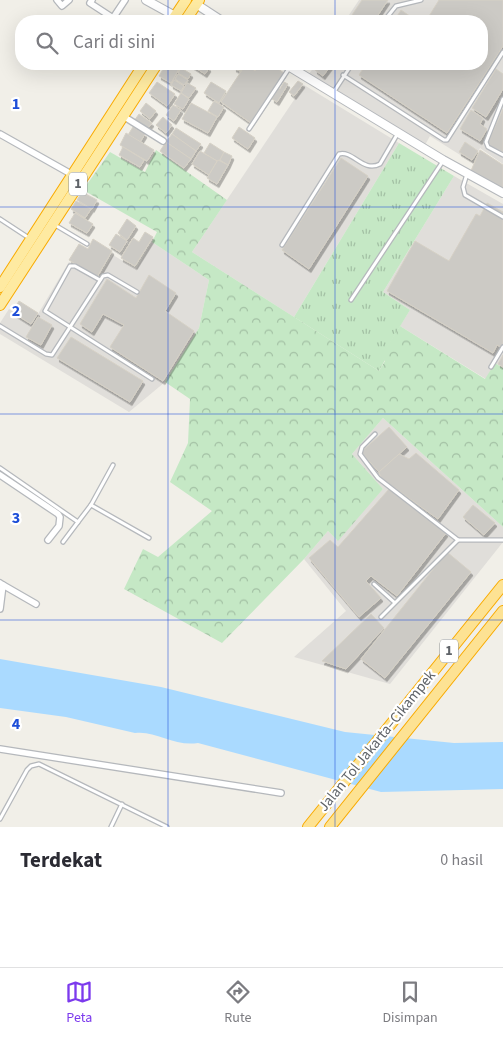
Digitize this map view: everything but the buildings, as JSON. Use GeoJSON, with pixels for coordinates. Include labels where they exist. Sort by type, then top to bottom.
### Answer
{"type":"FeatureCollection","features":[{"type":"Feature","properties":{"kind":"highway"},"geometry":{"type":"LineString","coordinates":[[177,15],[186,0]]}},
{"type":"Feature","properties":{"kind":"highway"},"geometry":{"type":"LineString","coordinates":[[189,15],[197,2]]}},
{"type":"Feature","properties":{"kind":"highway","name":"1"},"geometry":{"type":"LineString","coordinates":[[0,287],[71,174],[140,70]]}},
{"type":"Feature","properties":{"kind":"highway","name":"1"},"geometry":{"type":"LineString","coordinates":[[0,305],[153,70]]}},
{"type":"Feature","properties":{"kind":"highway"},"geometry":{"type":"LineString","coordinates":[[476,618],[503,579]]}},
{"type":"Feature","properties":{"kind":"highway","name":"Jalan Tol Jakarta–Cikampek"},"geometry":{"type":"LineString","coordinates":[[308,827],[503,585]]}},
{"type":"Feature","properties":{"kind":"highway","name":"Jalan Tol Jakarta–Cikampek"},"geometry":{"type":"LineString","coordinates":[[330,827],[503,611]]}},
{"type":"Feature","properties":{"kind":"street"},"geometry":{"type":"LineString","coordinates":[[57,0],[62,6],[69,0]]}},
{"type":"Feature","properties":{"kind":"street"},"geometry":{"type":"LineString","coordinates":[[115,15],[125,0]]}},
{"type":"Feature","properties":{"kind":"street"},"geometry":{"type":"LineString","coordinates":[[146,0],[168,15]]}},
{"type":"Feature","properties":{"kind":"street"},"geometry":{"type":"LineString","coordinates":[[89,1],[106,15]]}},
{"type":"Feature","properties":{"kind":"street"},"geometry":{"type":"LineString","coordinates":[[197,2],[214,15]]}},
{"type":"Feature","properties":{"kind":"street"},"geometry":{"type":"LineString","coordinates":[[296,70],[332,94],[466,174],[503,193]]}},
{"type":"Feature","properties":{"kind":"street"},"geometry":{"type":"LineString","coordinates":[[123,116],[162,141]]}},
{"type":"Feature","properties":{"kind":"street"},"geometry":{"type":"LineString","coordinates":[[0,134],[71,174]]}},
{"type":"Feature","properties":{"kind":"street"},"geometry":{"type":"LineString","coordinates":[[0,475],[58,514],[60,517],[59,526],[48,540]]}},
{"type":"Feature","properties":{"kind":"street"},"geometry":{"type":"LineString","coordinates":[[0,609],[2,584],[36,604]]}},
{"type":"Feature","properties":{"kind":"street"},"geometry":{"type":"LineString","coordinates":[[0,749],[281,793]]}},
{"type":"Feature","properties":{"kind":"lane"},"geometry":{"type":"LineString","coordinates":[[389,15],[396,6],[421,0]]}},
{"type":"Feature","properties":{"kind":"lane"},"geometry":{"type":"LineString","coordinates":[[343,75],[444,140],[447,140],[503,52]]}},
{"type":"Feature","properties":{"kind":"lane"},"geometry":{"type":"LineString","coordinates":[[249,129],[285,70]]}},
{"type":"Feature","properties":{"kind":"lane"},"geometry":{"type":"LineString","coordinates":[[332,94],[347,70]]}},
{"type":"Feature","properties":{"kind":"lane"},"geometry":{"type":"LineString","coordinates":[[503,99],[486,142],[488,147],[503,155]]}},
{"type":"Feature","properties":{"kind":"lane"},"geometry":{"type":"LineString","coordinates":[[282,245],[339,154],[344,153],[365,166],[376,166],[380,164],[398,132]]}},
{"type":"Feature","properties":{"kind":"lane"},"geometry":{"type":"LineString","coordinates":[[351,300],[443,160]]}},
{"type":"Feature","properties":{"kind":"lane"},"geometry":{"type":"LineString","coordinates":[[466,174],[463,187],[465,196],[503,217]]}},
{"type":"Feature","properties":{"kind":"lane"},"geometry":{"type":"LineString","coordinates":[[0,219],[31,239]]}},
{"type":"Feature","properties":{"kind":"lane"},"geometry":{"type":"LineString","coordinates":[[53,224],[87,244]]}},
{"type":"Feature","properties":{"kind":"lane"},"geometry":{"type":"LineString","coordinates":[[100,280],[71,266],[54,292],[45,311],[152,379]]}},
{"type":"Feature","properties":{"kind":"lane"},"geometry":{"type":"LineString","coordinates":[[0,326],[49,355],[56,352],[100,280],[108,275],[137,292]]}},
{"type":"Feature","properties":{"kind":"lane"},"geometry":{"type":"LineString","coordinates":[[491,368],[503,347]]}},
{"type":"Feature","properties":{"kind":"lane"},"geometry":{"type":"LineString","coordinates":[[375,434],[362,446],[360,454],[378,478],[458,540],[503,540]]}},
{"type":"Feature","properties":{"kind":"lane"},"geometry":{"type":"LineString","coordinates":[[63,542],[92,505],[113,465]]}},
{"type":"Feature","properties":{"kind":"lane"},"geometry":{"type":"LineString","coordinates":[[0,468],[78,522]]}},
{"type":"Feature","properties":{"kind":"lane"},"geometry":{"type":"LineString","coordinates":[[92,505],[149,538]]}},
{"type":"Feature","properties":{"kind":"lane"},"geometry":{"type":"LineString","coordinates":[[381,617],[458,540]]}},
{"type":"Feature","properties":{"kind":"lane"},"geometry":{"type":"LineString","coordinates":[[374,584],[394,602]]}},
{"type":"Feature","properties":{"kind":"lane"},"geometry":{"type":"LineString","coordinates":[[0,819],[27,770],[31,766],[39,764],[167,827]]}},
{"type":"Feature","properties":{"kind":"lane"},"geometry":{"type":"LineString","coordinates":[[110,827],[122,804]]}},
{"type":"Feature","properties":{"kind":"shaded area"},"geometry":{"type":"Polygon","coordinates":[[[359,0],[503,0],[503,164],[480,148],[473,163],[430,136],[425,145],[309,74],[312,70],[488,70],[488,15],[349,15],[359,0]]]}},
{"type":"Feature","properties":{"kind":"shaded area"},"geometry":{"type":"Polygon","coordinates":[[[304,85],[399,143],[294,317],[192,252],[304,85]]]}},
{"type":"Feature","properties":{"kind":"shaded area"},"geometry":{"type":"Polygon","coordinates":[[[454,176],[503,204],[503,368],[495,363],[486,379],[400,326],[410,310],[383,292],[454,176]]]}},
{"type":"Feature","properties":{"kind":"shaded area"},"geometry":{"type":"Polygon","coordinates":[[[152,242],[209,280],[199,328],[165,382],[129,412],[0,334],[0,323],[9,309],[32,324],[69,262],[98,278],[113,255],[136,269],[152,242]]]}},
{"type":"Feature","properties":{"kind":"shaded area"},"geometry":{"type":"Polygon","coordinates":[[[383,418],[503,527],[503,542],[390,684],[294,657],[346,611],[304,559],[328,531],[337,540],[383,489],[352,454],[383,418]]]}},
{"type":"Feature","properties":{"kind":"green space"},"geometry":{"type":"Polygon","coordinates":[[[399,143],[454,176],[383,292],[410,310],[382,356],[385,360],[379,371],[294,317],[399,143]]]}},
{"type":"Feature","properties":{"kind":"green space"},"geometry":{"type":"Polygon","coordinates":[[[156,150],[227,200],[192,252],[379,371],[385,361],[381,356],[400,326],[485,379],[495,363],[503,368],[503,527],[383,418],[352,454],[383,489],[338,541],[328,531],[304,559],[222,643],[124,589],[143,549],[158,557],[212,511],[170,482],[188,443],[190,399],[165,382],[199,328],[209,280],[152,242],[157,232],[83,190],[110,152],[145,172],[156,150]]]}},
{"type":"Feature","properties":{"kind":"water"},"geometry":{"type":"Polygon","coordinates":[[[0,659],[161,687],[345,732],[454,743],[503,742],[503,789],[381,792],[198,743],[181,743],[150,734],[135,733],[66,717],[0,708],[0,659]]]}}]}
